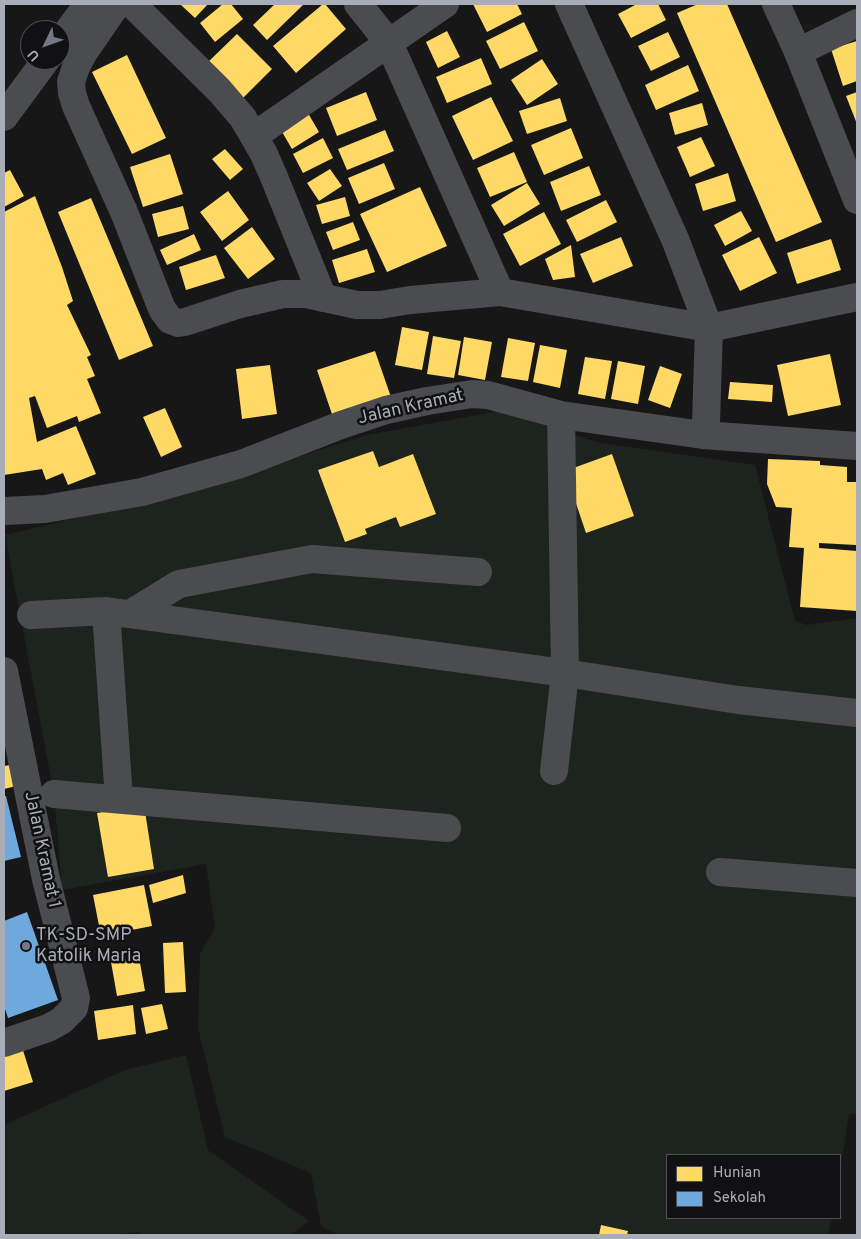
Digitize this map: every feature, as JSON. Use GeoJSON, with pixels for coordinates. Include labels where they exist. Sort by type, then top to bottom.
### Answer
{"type":"FeatureCollection","features":[{"type":"Feature","properties":{"kind":"street"},"geometry":{"type":"LineString","coordinates":[[70,28],[88,4]]}},
{"type":"Feature","properties":{"kind":"street"},"geometry":{"type":"LineString","coordinates":[[117,4],[76,67],[71,82],[72,93],[76,106],[124,212],[162,309],[170,320],[178,323],[185,322],[264,297],[283,294],[306,294],[357,305],[380,305],[410,300],[500,292],[709,328],[857,297]]}},
{"type":"Feature","properties":{"kind":"street"},"geometry":{"type":"LineString","coordinates":[[132,4],[219,90],[243,118],[274,177],[322,298]]}},
{"type":"Feature","properties":{"kind":"street"},"geometry":{"type":"LineString","coordinates":[[358,4],[390,43],[500,292]]}},
{"type":"Feature","properties":{"kind":"street"},"geometry":{"type":"LineString","coordinates":[[254,136],[445,4]]}},
{"type":"Feature","properties":{"kind":"street"},"geometry":{"type":"LineString","coordinates":[[569,4],[675,239],[709,328],[706,424],[703,435]]}},
{"type":"Feature","properties":{"kind":"street"},"geometry":{"type":"LineString","coordinates":[[776,4],[798,52],[857,200]]}},
{"type":"Feature","properties":{"kind":"street"},"geometry":{"type":"LineString","coordinates":[[798,52],[857,23]]}},
{"type":"Feature","properties":{"kind":"street"},"geometry":{"type":"LineString","coordinates":[[4,117],[39,70]]}},
{"type":"Feature","properties":{"kind":"street","name":"Jalan Kramat"},"geometry":{"type":"LineString","coordinates":[[4,511],[45,509],[142,492],[241,464],[341,424],[386,410],[455,395],[488,395],[561,415],[703,435],[857,446]]}},
{"type":"Feature","properties":{"kind":"street"},"geometry":{"type":"LineString","coordinates":[[554,771],[565,673],[561,415]]}},
{"type":"Feature","properties":{"kind":"street"},"geometry":{"type":"LineString","coordinates":[[118,613],[179,584],[312,560],[478,572]]}},
{"type":"Feature","properties":{"kind":"street"},"geometry":{"type":"LineString","coordinates":[[118,613],[119,799]]}},
{"type":"Feature","properties":{"kind":"street"},"geometry":{"type":"LineString","coordinates":[[32,614],[118,613],[565,673],[738,700],[857,713]]}},
{"type":"Feature","properties":{"kind":"street","name":"Jalan Kramat 1"},"geometry":{"type":"LineString","coordinates":[[4,671],[38,879],[76,998],[74,1008],[61,1022],[4,1043]]}},
{"type":"Feature","properties":{"kind":"street"},"geometry":{"type":"LineString","coordinates":[[54,794],[447,828]]}},
{"type":"Feature","properties":{"kind":"street"},"geometry":{"type":"LineString","coordinates":[[720,872],[857,882]]}},
{"type":"Feature","properties":{"kind":"shaded area"},"geometry":{"type":"Polygon","coordinates":[[[499,411],[601,443],[755,465],[795,621],[807,625],[857,618],[857,1113],[849,1115],[841,1164],[841,1154],[666,1154],[666,1219],[832,1219],[828,1235],[627,1235],[628,1231],[601,1225],[599,1235],[339,1235],[321,1226],[311,1173],[225,1137],[198,1028],[200,954],[215,928],[206,864],[62,890],[54,794],[5,535],[181,493],[367,435],[499,411]],[[372,451],[319,470],[345,542],[367,534],[365,529],[396,517],[400,527],[436,514],[413,454],[379,467],[372,451]],[[612,454],[565,471],[586,533],[634,516],[612,454]],[[144,805],[97,813],[108,877],[154,869],[144,805]]]}},
{"type":"Feature","properties":{"kind":"shaded area"},"geometry":{"type":"Polygon","coordinates":[[[186,1055],[208,1150],[309,1221],[290,1235],[142,1235],[139,1232],[107,1235],[4,1235],[4,1125],[125,1070],[186,1055]]]}},
{"type":"Feature","properties":{"kind":"building: Hunian"},"geometry":{"type":"Polygon","coordinates":[[[182,4],[208,4],[195,18],[182,4]]]}},
{"type":"Feature","properties":{"kind":"building: Hunian"},"geometry":{"type":"Polygon","coordinates":[[[223,4],[231,4],[243,19],[215,42],[200,23],[223,4]]]}},
{"type":"Feature","properties":{"kind":"building: Hunian"},"geometry":{"type":"Polygon","coordinates":[[[275,4],[304,4],[267,40],[253,25],[275,4]]]}},
{"type":"Feature","properties":{"kind":"building: Hunian"},"geometry":{"type":"Polygon","coordinates":[[[323,4],[346,29],[296,73],[273,46],[323,4]]]}},
{"type":"Feature","properties":{"kind":"building: Hunian"},"geometry":{"type":"Polygon","coordinates":[[[473,4],[517,4],[522,14],[487,32],[473,4]]]}},
{"type":"Feature","properties":{"kind":"building: Hunian"},"geometry":{"type":"Polygon","coordinates":[[[637,4],[658,4],[666,20],[631,38],[618,14],[637,4]]]}},
{"type":"Feature","properties":{"kind":"building: Hunian"},"geometry":{"type":"Polygon","coordinates":[[[698,4],[727,4],[822,222],[776,242],[677,13],[698,4]]]}},
{"type":"Feature","properties":{"kind":"building: Hunian"},"geometry":{"type":"Polygon","coordinates":[[[524,22],[538,51],[500,69],[486,41],[524,22]]]}},
{"type":"Feature","properties":{"kind":"building: Hunian"},"geometry":{"type":"Polygon","coordinates":[[[447,31],[460,57],[438,68],[426,42],[447,31]]]}},
{"type":"Feature","properties":{"kind":"building: Hunian"},"geometry":{"type":"Polygon","coordinates":[[[668,32],[680,57],[651,71],[638,46],[668,32]]]}},
{"type":"Feature","properties":{"kind":"building: Hunian"},"geometry":{"type":"Polygon","coordinates":[[[237,34],[272,69],[242,99],[207,63],[237,34]]]}},
{"type":"Feature","properties":{"kind":"building: Hunian"},"geometry":{"type":"Polygon","coordinates":[[[857,41],[857,81],[843,86],[831,49],[857,41]]]}},
{"type":"Feature","properties":{"kind":"building: Hunian"},"geometry":{"type":"Polygon","coordinates":[[[127,55],[166,138],[132,154],[92,72],[127,55]]]}},
{"type":"Feature","properties":{"kind":"building: Hunian"},"geometry":{"type":"Polygon","coordinates":[[[481,58],[492,84],[447,103],[436,77],[481,58]]]}},
{"type":"Feature","properties":{"kind":"building: Hunian"},"geometry":{"type":"Polygon","coordinates":[[[542,59],[558,84],[527,105],[511,80],[542,59]]]}},
{"type":"Feature","properties":{"kind":"building: Hunian"},"geometry":{"type":"Polygon","coordinates":[[[688,65],[699,91],[656,110],[645,85],[688,65]]]}},
{"type":"Feature","properties":{"kind":"building: Hunian"},"geometry":{"type":"Polygon","coordinates":[[[366,92],[377,120],[337,136],[326,108],[366,92]]]}},
{"type":"Feature","properties":{"kind":"building: Hunian"},"geometry":{"type":"Polygon","coordinates":[[[857,92],[857,124],[846,96],[857,92]]]}},
{"type":"Feature","properties":{"kind":"building: Hunian"},"geometry":{"type":"Polygon","coordinates":[[[491,97],[513,141],[473,160],[452,116],[491,97]]]}},
{"type":"Feature","properties":{"kind":"building: Hunian"},"geometry":{"type":"Polygon","coordinates":[[[560,98],[567,121],[527,134],[519,111],[560,98]]]}},
{"type":"Feature","properties":{"kind":"building: Hunian"},"geometry":{"type":"Polygon","coordinates":[[[702,103],[708,125],[675,135],[669,113],[702,103]]]}},
{"type":"Feature","properties":{"kind":"building: Hunian"},"geometry":{"type":"Polygon","coordinates":[[[305,108],[319,132],[292,149],[278,125],[305,108]]]}},
{"type":"Feature","properties":{"kind":"building: Hunian"},"geometry":{"type":"Polygon","coordinates":[[[571,128],[583,158],[544,175],[531,145],[571,128]]]}},
{"type":"Feature","properties":{"kind":"building: Hunian"},"geometry":{"type":"Polygon","coordinates":[[[385,130],[394,151],[347,170],[338,149],[385,130]]]}},
{"type":"Feature","properties":{"kind":"building: Hunian"},"geometry":{"type":"Polygon","coordinates":[[[701,137],[715,166],[690,177],[677,147],[701,137]]]}},
{"type":"Feature","properties":{"kind":"building: Hunian"},"geometry":{"type":"Polygon","coordinates":[[[323,138],[333,158],[303,173],[293,154],[323,138]]]}},
{"type":"Feature","properties":{"kind":"building: Hunian"},"geometry":{"type":"Polygon","coordinates":[[[225,149],[243,169],[230,180],[212,159],[225,149]]]}},
{"type":"Feature","properties":{"kind":"building: Hunian"},"geometry":{"type":"Polygon","coordinates":[[[514,152],[527,182],[490,197],[477,168],[514,152]]]}},
{"type":"Feature","properties":{"kind":"building: Hunian"},"geometry":{"type":"Polygon","coordinates":[[[170,154],[183,194],[143,207],[130,167],[170,154]]]}},
{"type":"Feature","properties":{"kind":"building: Hunian"},"geometry":{"type":"Polygon","coordinates":[[[384,163],[395,189],[359,204],[348,178],[384,163]]]}},
{"type":"Feature","properties":{"kind":"building: Hunian"},"geometry":{"type":"Polygon","coordinates":[[[589,166],[601,195],[561,211],[550,182],[589,166]]]}},
{"type":"Feature","properties":{"kind":"building: Hunian"},"geometry":{"type":"Polygon","coordinates":[[[330,169],[342,186],[319,201],[307,183],[330,169]]]}},
{"type":"Feature","properties":{"kind":"building: Hunian"},"geometry":{"type":"Polygon","coordinates":[[[10,170],[24,196],[4,207],[4,173],[10,170]]]}},
{"type":"Feature","properties":{"kind":"building: Hunian"},"geometry":{"type":"Polygon","coordinates":[[[728,173],[736,201],[703,211],[695,184],[728,173]]]}},
{"type":"Feature","properties":{"kind":"building: Hunian"},"geometry":{"type":"Polygon","coordinates":[[[527,183],[540,204],[504,226],[491,205],[527,183]]]}},
{"type":"Feature","properties":{"kind":"building: Hunian"},"geometry":{"type":"Polygon","coordinates":[[[420,187],[447,246],[387,272],[360,214],[420,187]]]}},
{"type":"Feature","properties":{"kind":"building: Hunian"},"geometry":{"type":"Polygon","coordinates":[[[228,191],[249,220],[222,241],[200,212],[228,191]]]}},
{"type":"Feature","properties":{"kind":"building: Hunian"},"geometry":{"type":"Polygon","coordinates":[[[35,196],[73,301],[67,305],[91,355],[87,357],[95,376],[87,379],[101,413],[79,422],[77,416],[47,428],[35,396],[29,398],[37,442],[76,426],[96,474],[68,485],[63,473],[46,480],[42,469],[4,475],[4,212],[35,196]]]}},
{"type":"Feature","properties":{"kind":"building: Hunian"},"geometry":{"type":"Polygon","coordinates":[[[345,197],[350,216],[322,224],[316,205],[345,197]]]}},
{"type":"Feature","properties":{"kind":"building: Hunian"},"geometry":{"type":"Polygon","coordinates":[[[91,198],[153,346],[119,360],[58,212],[91,198]]]}},
{"type":"Feature","properties":{"kind":"building: Hunian"},"geometry":{"type":"Polygon","coordinates":[[[606,200],[617,222],[577,242],[566,220],[606,200]]]}},
{"type":"Feature","properties":{"kind":"building: Hunian"},"geometry":{"type":"Polygon","coordinates":[[[183,206],[189,229],[158,237],[152,214],[183,206]]]}},
{"type":"Feature","properties":{"kind":"building: Hunian"},"geometry":{"type":"Polygon","coordinates":[[[741,211],[752,231],[725,246],[714,225],[741,211]]]}},
{"type":"Feature","properties":{"kind":"building: Hunian"},"geometry":{"type":"Polygon","coordinates":[[[544,212],[561,244],[520,266],[503,234],[544,212]]]}},
{"type":"Feature","properties":{"kind":"building: Hunian"},"geometry":{"type":"Polygon","coordinates":[[[353,222],[360,240],[333,250],[326,232],[353,222]]]}},
{"type":"Feature","properties":{"kind":"building: Hunian"},"geometry":{"type":"Polygon","coordinates":[[[252,227],[275,259],[248,279],[224,248],[252,227]]]}},
{"type":"Feature","properties":{"kind":"building: Hunian"},"geometry":{"type":"Polygon","coordinates":[[[194,234],[201,250],[167,265],[160,250],[194,234]]]}},
{"type":"Feature","properties":{"kind":"building: Hunian"},"geometry":{"type":"Polygon","coordinates":[[[621,237],[633,266],[593,283],[580,254],[621,237]]]}},
{"type":"Feature","properties":{"kind":"building: Hunian"},"geometry":{"type":"Polygon","coordinates":[[[759,237],[777,273],[740,291],[722,255],[759,237]]]}},
{"type":"Feature","properties":{"kind":"building: Hunian"},"geometry":{"type":"Polygon","coordinates":[[[831,239],[841,270],[797,284],[787,253],[831,239]]]}},
{"type":"Feature","properties":{"kind":"building: Hunian"},"geometry":{"type":"Polygon","coordinates":[[[571,245],[575,277],[553,280],[545,259],[571,245]]]}},
{"type":"Feature","properties":{"kind":"building: Hunian"},"geometry":{"type":"Polygon","coordinates":[[[367,249],[375,272],[339,283],[332,260],[367,249]]]}},
{"type":"Feature","properties":{"kind":"building: Hunian"},"geometry":{"type":"Polygon","coordinates":[[[216,255],[225,278],[186,290],[179,267],[216,255]]]}},
{"type":"Feature","properties":{"kind":"building: Hunian"},"geometry":{"type":"Polygon","coordinates":[[[402,327],[429,332],[422,370],[395,365],[402,327]]]}},
{"type":"Feature","properties":{"kind":"building: Hunian"},"geometry":{"type":"Polygon","coordinates":[[[433,336],[461,341],[454,378],[427,374],[433,336]]]}},
{"type":"Feature","properties":{"kind":"building: Hunian"},"geometry":{"type":"Polygon","coordinates":[[[464,337],[492,342],[485,380],[458,375],[464,337]]]}},
{"type":"Feature","properties":{"kind":"building: Hunian"},"geometry":{"type":"Polygon","coordinates":[[[508,338],[535,343],[528,381],[501,377],[508,338]]]}},
{"type":"Feature","properties":{"kind":"building: Hunian"},"geometry":{"type":"Polygon","coordinates":[[[540,345],[567,350],[560,388],[533,382],[540,345]]]}},
{"type":"Feature","properties":{"kind":"building: Hunian"},"geometry":{"type":"Polygon","coordinates":[[[375,351],[392,400],[334,420],[317,370],[375,351]]]}},
{"type":"Feature","properties":{"kind":"building: Hunian"},"geometry":{"type":"Polygon","coordinates":[[[830,354],[841,405],[788,416],[777,365],[830,354]]]}},
{"type":"Feature","properties":{"kind":"building: Hunian"},"geometry":{"type":"Polygon","coordinates":[[[585,357],[612,361],[605,399],[578,394],[585,357]]]}},
{"type":"Feature","properties":{"kind":"building: Hunian"},"geometry":{"type":"Polygon","coordinates":[[[618,361],[645,366],[638,404],[611,399],[618,361]]]}},
{"type":"Feature","properties":{"kind":"building: Hunian"},"geometry":{"type":"Polygon","coordinates":[[[270,365],[277,414],[242,419],[236,369],[270,365]]]}},
{"type":"Feature","properties":{"kind":"building: Hunian"},"geometry":{"type":"Polygon","coordinates":[[[660,366],[682,374],[670,408],[648,400],[660,366]]]}},
{"type":"Feature","properties":{"kind":"building: Hunian"},"geometry":{"type":"Polygon","coordinates":[[[730,382],[773,385],[772,402],[728,399],[730,382]]]}},
{"type":"Feature","properties":{"kind":"building: Hunian"},"geometry":{"type":"Polygon","coordinates":[[[165,408],[182,447],[161,457],[143,417],[165,408]]]}},
{"type":"Feature","properties":{"kind":"building: Hunian"},"geometry":{"type":"Polygon","coordinates":[[[373,451],[379,467],[413,454],[436,514],[400,527],[396,517],[365,529],[367,534],[345,542],[318,470],[373,451]]]}},
{"type":"Feature","properties":{"kind":"building: Hunian"},"geometry":{"type":"Polygon","coordinates":[[[612,454],[634,516],[586,533],[565,471],[612,454]]]}},
{"type":"Feature","properties":{"kind":"building: Hunian"},"geometry":{"type":"Polygon","coordinates":[[[768,459],[820,461],[820,465],[847,467],[847,482],[857,482],[856,545],[819,543],[819,548],[857,551],[857,611],[800,607],[804,548],[789,547],[792,508],[776,507],[767,484],[768,459]]]}},
{"type":"Feature","properties":{"kind":"building: Hunian"},"geometry":{"type":"Polygon","coordinates":[[[10,765],[20,785],[4,789],[4,766],[10,765]]]}},
{"type":"Feature","properties":{"kind":"building: Hunian"},"geometry":{"type":"Polygon","coordinates":[[[144,805],[154,869],[108,877],[97,813],[144,805]]]}},
{"type":"Feature","properties":{"kind":"building: Hunian"},"geometry":{"type":"Polygon","coordinates":[[[183,875],[186,893],[153,903],[149,885],[183,875]]]}},
{"type":"Feature","properties":{"kind":"building: Hunian"},"geometry":{"type":"Polygon","coordinates":[[[144,885],[152,926],[101,936],[93,895],[144,885]]]}},
{"type":"Feature","properties":{"kind":"building: Hunian"},"geometry":{"type":"Polygon","coordinates":[[[183,942],[186,992],[165,993],[163,943],[183,942]]]}},
{"type":"Feature","properties":{"kind":"building: Hunian"},"geometry":{"type":"Polygon","coordinates":[[[139,957],[145,991],[117,996],[111,962],[139,957]]]}},
{"type":"Feature","properties":{"kind":"building: Hunian"},"geometry":{"type":"Polygon","coordinates":[[[162,1004],[168,1029],[146,1034],[141,1008],[162,1004]]]}},
{"type":"Feature","properties":{"kind":"building: Hunian"},"geometry":{"type":"Polygon","coordinates":[[[133,1005],[136,1034],[98,1040],[94,1011],[133,1005]]]}},
{"type":"Feature","properties":{"kind":"building: Hunian"},"geometry":{"type":"Polygon","coordinates":[[[21,1044],[33,1082],[4,1091],[4,1049],[21,1044]]]}},
{"type":"Feature","properties":{"kind":"building: Hunian"},"geometry":{"type":"Polygon","coordinates":[[[601,1225],[628,1231],[627,1235],[599,1235],[601,1225]]]}},
{"type":"Feature","properties":{"kind":"building: Sekolah"},"geometry":{"type":"Polygon","coordinates":[[[4,796],[6,796],[21,857],[4,861],[4,796]]]}},
{"type":"Feature","properties":{"kind":"building: Sekolah"},"geometry":{"type":"Polygon","coordinates":[[[27,912],[58,1000],[8,1018],[4,1006],[4,921],[27,912]]]}},
{"type":"Feature","properties":{"kind":"place","name":"TK-SD-SMP Katolik Maria"},"geometry":{"type":"Point","coordinates":[26,946]}}]}
